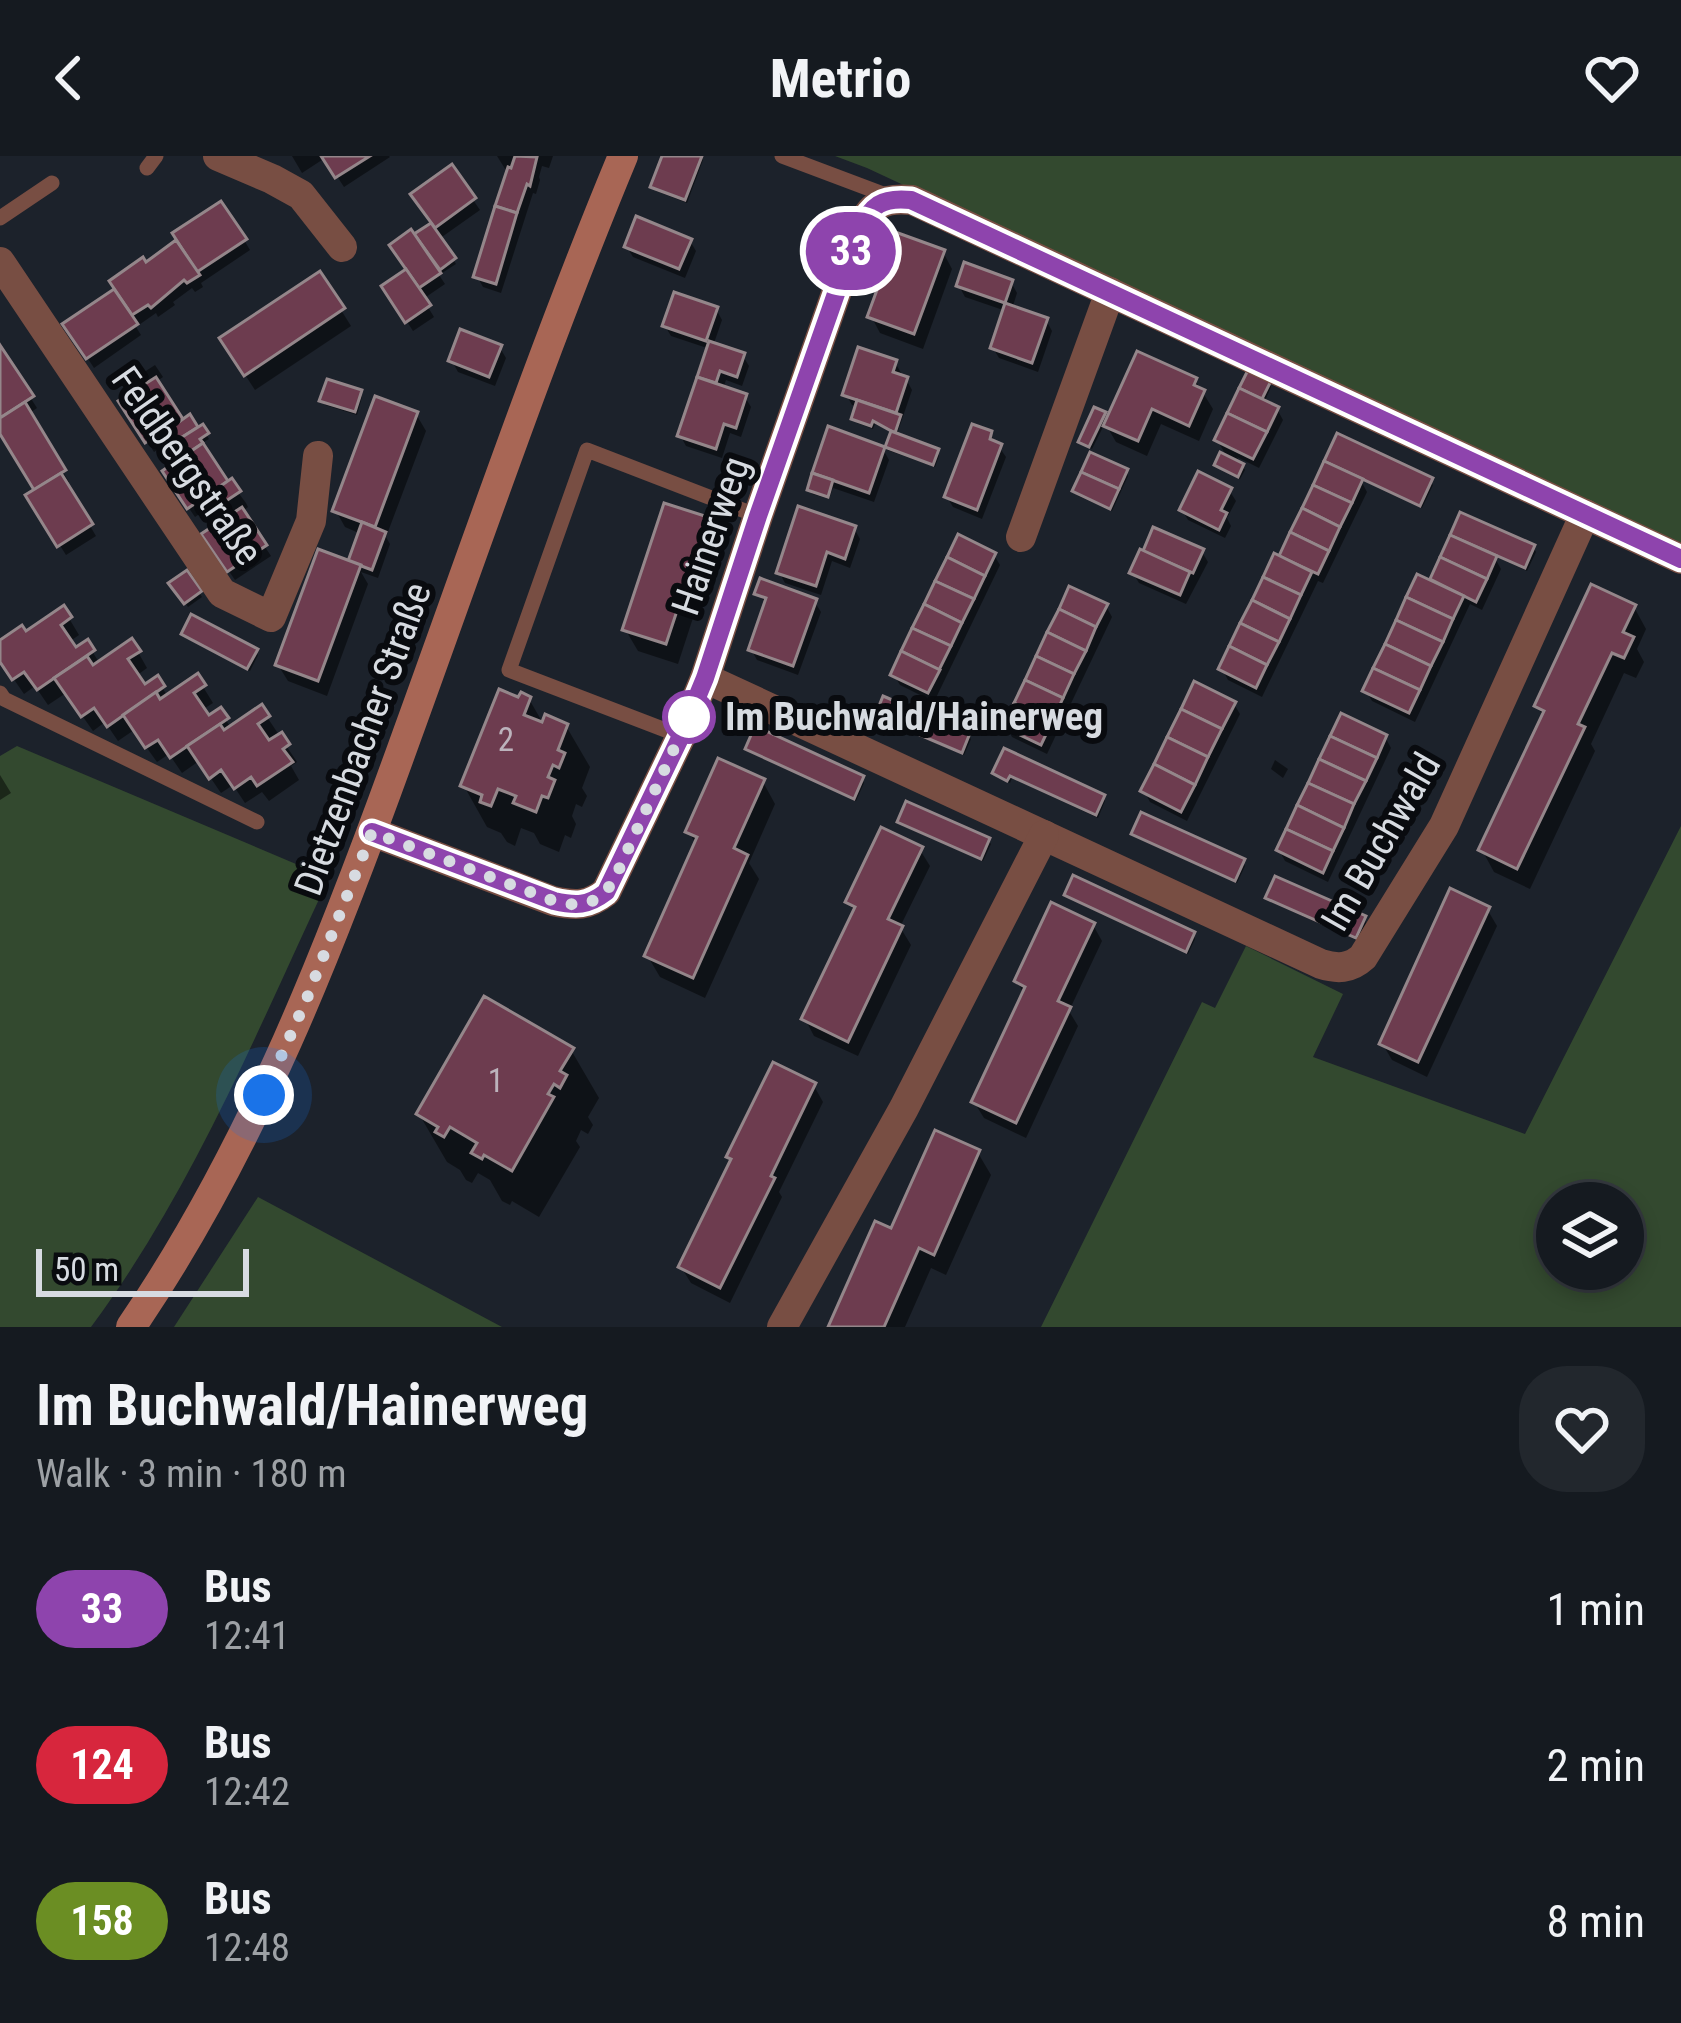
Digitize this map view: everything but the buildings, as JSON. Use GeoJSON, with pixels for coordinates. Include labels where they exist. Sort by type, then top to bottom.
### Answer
{"type":"FeatureCollection","features":[{"type":"Feature","properties":{"kind":"main road","name":"Dietzenbacher Straße"},"geometry":{"type":"LineString","coordinates":[[131,1327],[185,1243],[269,1086],[307,998],[623,156]]}},
{"type":"Feature","properties":{"kind":"street"},"geometry":{"type":"LineString","coordinates":[[218,156],[301,195],[342,247]]}},
{"type":"Feature","properties":{"kind":"street"},"geometry":{"type":"LineString","coordinates":[[894,198],[911,200],[1681,559]]}},
{"type":"Feature","properties":{"kind":"street","name":"Hainerweg"},"geometry":{"type":"LineString","coordinates":[[372,832],[554,901],[591,903],[606,892],[705,678],[858,231],[868,212],[894,198]]}},
{"type":"Feature","properties":{"kind":"street","name":"Feldbergstraße"},"geometry":{"type":"LineString","coordinates":[[0,262],[222,593],[271,617],[311,521],[318,456]]}},
{"type":"Feature","properties":{"kind":"street"},"geometry":{"type":"LineString","coordinates":[[1021,537],[1110,292]]}},
{"type":"Feature","properties":{"kind":"street","name":"Im Buchwald"},"geometry":{"type":"LineString","coordinates":[[705,678],[1321,964],[1355,964],[1444,826],[1585,514]]}},
{"type":"Feature","properties":{"kind":"street"},"geometry":{"type":"LineString","coordinates":[[782,1327],[904,1108],[1044,835]]}},
{"type":"Feature","properties":{"kind":"lane"},"geometry":{"type":"LineString","coordinates":[[782,156],[894,198]]}},
{"type":"Feature","properties":{"kind":"lane"},"geometry":{"type":"LineString","coordinates":[[0,218],[52,183]]}},
{"type":"Feature","properties":{"kind":"lane"},"geometry":{"type":"LineString","coordinates":[[681,736],[509,670],[587,450],[758,516]]}},
{"type":"Feature","properties":{"kind":"lane"},"geometry":{"type":"LineString","coordinates":[[0,693],[257,822]]}},
{"type":"Feature","properties":{"kind":"green space"},"geometry":{"type":"Polygon","coordinates":[[[835,156],[1681,156],[1681,548],[867,168],[835,156]]]}},
{"type":"Feature","properties":{"kind":"green space"},"geometry":{"type":"Polygon","coordinates":[[[17,746],[329,878],[192,1166],[91,1327],[0,1327],[0,756],[17,746]]]}},
{"type":"Feature","properties":{"kind":"green space"},"geometry":{"type":"Polygon","coordinates":[[[1681,826],[1681,1327],[1041,1327],[1202,1002],[1215,1008],[1246,946],[1343,994],[1313,1057],[1525,1134],[1681,826]]]}},
{"type":"Feature","properties":{"kind":"green space"},"geometry":{"type":"Polygon","coordinates":[[[258,1197],[502,1327],[174,1327],[258,1197]]]}},
{"type":"Feature","properties":{"kind":"bus line","name":"33"},"geometry":{"type":"LineString","coordinates":[[372,832],[554,901],[581,906],[606,892],[705,678],[858,231],[868,212],[894,198],[911,200],[1681,559]]}},
{"type":"Feature","properties":{"kind":"place","name":"Im Buchwald/Hainerweg"},"geometry":{"type":"Point","coordinates":[689,717]}},
{"type":"Feature","properties":{"kind":"route"},"geometry":{"type":"LineString","coordinates":[[264,1095],[372,832],[554,901],[591,903],[614,880],[693,707],[689,717]]}}]}
